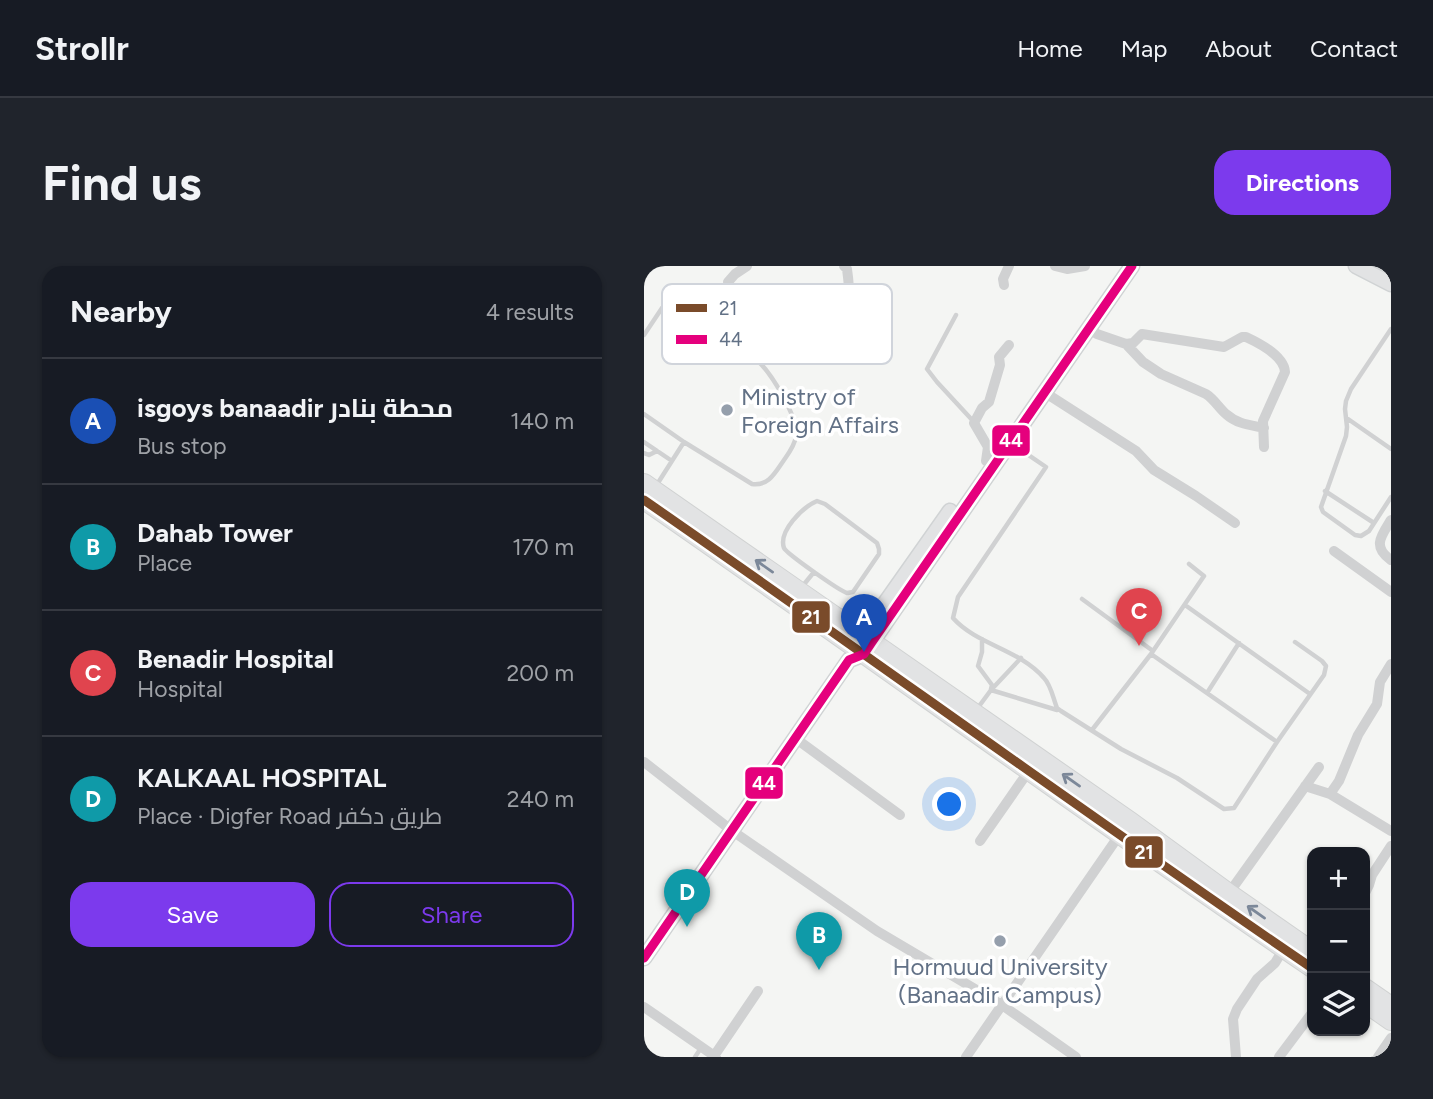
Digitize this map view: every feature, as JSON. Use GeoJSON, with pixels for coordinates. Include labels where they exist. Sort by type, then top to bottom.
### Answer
{"type":"FeatureCollection","features":[{"type":"Feature","properties":{"kind":"highway"},"geometry":{"type":"LineString","coordinates":[[647,498],[860,648],[1028,772],[1307,964]]}},
{"type":"Feature","properties":{"kind":"highway"},"geometry":{"type":"LineString","coordinates":[[647,498],[799,591],[860,648],[974,712],[1307,948]]}},
{"type":"Feature","properties":{"kind":"highway"},"geometry":{"type":"LineString","coordinates":[[1370,990],[1389,999]]}},
{"type":"Feature","properties":{"kind":"highway"},"geometry":{"type":"LineString","coordinates":[[1370,1006],[1391,1021]]}},
{"type":"Feature","properties":{"kind":"street"},"geometry":{"type":"LineString","coordinates":[[728,282],[747,266]]}},
{"type":"Feature","properties":{"kind":"street"},"geometry":{"type":"LineString","coordinates":[[844,266],[847,269],[849,284]]}},
{"type":"Feature","properties":{"kind":"street"},"geometry":{"type":"LineString","coordinates":[[1004,285],[1003,279],[1009,266]]}},
{"type":"Feature","properties":{"kind":"street"},"geometry":{"type":"LineString","coordinates":[[1055,266],[1067,269],[1085,266]]}},
{"type":"Feature","properties":{"kind":"street"},"geometry":{"type":"LineString","coordinates":[[644,958],[794,738],[1006,440],[1073,334],[1124,266]]}},
{"type":"Feature","properties":{"kind":"street"},"geometry":{"type":"LineString","coordinates":[[860,648],[986,461],[1044,392],[1132,266]]}},
{"type":"Feature","properties":{"kind":"street"},"geometry":{"type":"LineString","coordinates":[[1356,266],[1391,284]]}},
{"type":"Feature","properties":{"kind":"street"},"geometry":{"type":"LineString","coordinates":[[1088,328],[1126,344],[1133,343],[1142,334],[1224,347],[1242,337],[1252,340],[1281,359],[1285,366],[1283,379],[1264,421],[1264,447]]}},
{"type":"Feature","properties":{"kind":"street"},"geometry":{"type":"LineString","coordinates":[[1126,344],[1143,362],[1161,374],[1212,398],[1225,414],[1237,422],[1264,428]]}},
{"type":"Feature","properties":{"kind":"street"},"geometry":{"type":"LineString","coordinates":[[986,461],[988,447],[974,423],[982,408],[989,402],[1000,365],[999,357],[1009,345]]}},
{"type":"Feature","properties":{"kind":"street"},"geometry":{"type":"LineString","coordinates":[[1044,392],[1136,451],[1154,470],[1235,523]]}},
{"type":"Feature","properties":{"kind":"street"},"geometry":{"type":"LineString","coordinates":[[1391,520],[1379,544],[1391,560]]}},
{"type":"Feature","properties":{"kind":"street"},"geometry":{"type":"LineString","coordinates":[[1334,551],[1391,592]]}},
{"type":"Feature","properties":{"kind":"street"},"geometry":{"type":"LineString","coordinates":[[1330,794],[1377,704],[1380,682],[1391,665]]}},
{"type":"Feature","properties":{"kind":"street"},"geometry":{"type":"LineString","coordinates":[[794,738],[900,816]]}},
{"type":"Feature","properties":{"kind":"street"},"geometry":{"type":"LineString","coordinates":[[644,762],[731,831],[877,931],[1002,1006],[1076,1057]]}},
{"type":"Feature","properties":{"kind":"street"},"geometry":{"type":"LineString","coordinates":[[1229,893],[1319,766]]}},
{"type":"Feature","properties":{"kind":"street"},"geometry":{"type":"LineString","coordinates":[[980,841],[1028,772]]}},
{"type":"Feature","properties":{"kind":"street"},"geometry":{"type":"LineString","coordinates":[[1305,786],[1330,794],[1391,831]]}},
{"type":"Feature","properties":{"kind":"street"},"geometry":{"type":"LineString","coordinates":[[966,1057],[1120,834]]}},
{"type":"Feature","properties":{"kind":"street"},"geometry":{"type":"LineString","coordinates":[[1370,882],[1391,846]]}},
{"type":"Feature","properties":{"kind":"street"},"geometry":{"type":"LineString","coordinates":[[1236,1057],[1233,1020],[1237,1009],[1284,948]]}},
{"type":"Feature","properties":{"kind":"street"},"geometry":{"type":"LineString","coordinates":[[644,1007],[715,1056],[758,991]]}},
{"type":"Feature","properties":{"kind":"street"},"geometry":{"type":"LineString","coordinates":[[1279,1057],[1307,1020]]}},
{"type":"Feature","properties":{"kind":"street"},"geometry":{"type":"LineString","coordinates":[[1378,1057],[1391,1038]]}},
{"type":"Feature","properties":{"kind":"lane"},"geometry":{"type":"LineString","coordinates":[[644,335],[662,308]]}},
{"type":"Feature","properties":{"kind":"lane"},"geometry":{"type":"LineString","coordinates":[[956,315],[927,369],[974,423]]}},
{"type":"Feature","properties":{"kind":"lane"},"geometry":{"type":"LineString","coordinates":[[1391,329],[1351,389],[1346,401],[1346,436],[1321,506],[1323,512],[1355,535],[1366,535],[1391,497]]}},
{"type":"Feature","properties":{"kind":"lane"},"geometry":{"type":"LineString","coordinates":[[644,414],[752,484],[761,485],[767,482],[791,450],[796,432],[778,386],[761,364]]}},
{"type":"Feature","properties":{"kind":"lane"},"geometry":{"type":"LineString","coordinates":[[1347,419],[1391,449]]}},
{"type":"Feature","properties":{"kind":"lane"},"geometry":{"type":"LineString","coordinates":[[1006,440],[1046,467],[958,597],[953,618],[959,625],[982,639],[1021,658],[1045,679],[1057,708],[1061,711],[1161,768],[1224,809],[1234,808],[1324,675],[1326,666],[1295,642]]}},
{"type":"Feature","properties":{"kind":"lane"},"geometry":{"type":"LineString","coordinates":[[644,442],[672,461]]}},
{"type":"Feature","properties":{"kind":"lane"},"geometry":{"type":"LineString","coordinates":[[647,498],[684,442]]}},
{"type":"Feature","properties":{"kind":"lane"},"geometry":{"type":"LineString","coordinates":[[644,453],[657,451]]}},
{"type":"Feature","properties":{"kind":"lane"},"geometry":{"type":"LineString","coordinates":[[1325,491],[1374,523]]}},
{"type":"Feature","properties":{"kind":"lane"},"geometry":{"type":"LineString","coordinates":[[817,501],[825,504],[877,543],[879,554],[853,592],[846,593],[814,572],[785,551],[783,544],[785,531],[807,505],[817,501]]}},
{"type":"Feature","properties":{"kind":"lane"},"geometry":{"type":"LineString","coordinates":[[1092,730],[1152,652],[1204,576],[1189,564]]}},
{"type":"Feature","properties":{"kind":"lane"},"geometry":{"type":"LineString","coordinates":[[799,591],[814,572]]}},
{"type":"Feature","properties":{"kind":"lane"},"geometry":{"type":"LineString","coordinates":[[1082,599],[1277,742]]}},
{"type":"Feature","properties":{"kind":"lane"},"geometry":{"type":"LineString","coordinates":[[1185,605],[1310,694]]}},
{"type":"Feature","properties":{"kind":"lane"},"geometry":{"type":"LineString","coordinates":[[982,639],[978,666],[992,685],[991,690]]}},
{"type":"Feature","properties":{"kind":"lane"},"geometry":{"type":"LineString","coordinates":[[1208,693],[1239,643]]}},
{"type":"Feature","properties":{"kind":"lane"},"geometry":{"type":"LineString","coordinates":[[974,712],[1021,658]]}},
{"type":"Feature","properties":{"kind":"lane"},"geometry":{"type":"LineString","coordinates":[[991,690],[1061,711]]}},
{"type":"Feature","properties":{"kind":"lane"},"geometry":{"type":"LineString","coordinates":[[695,1057],[702,1047]]}},
{"type":"Feature","properties":{"kind":"transit line","name":"44"},"geometry":{"type":"LineString","coordinates":[[644,958],[849,660],[864,654],[1132,266]]}},
{"type":"Feature","properties":{"kind":"transit line","name":"21"},"geometry":{"type":"LineString","coordinates":[[644,500],[1307,965]]}},
{"type":"Feature","properties":{"kind":"place","name":"Ministry of Foreign Affairs"},"geometry":{"type":"Point","coordinates":[727,410]}},
{"type":"Feature","properties":{"kind":"place","name":"Benadir Hospital"},"geometry":{"type":"Point","coordinates":[1139,646]}},
{"type":"Feature","properties":{"kind":"place","name":"isgoys banaadir محطة بنادر"},"geometry":{"type":"Point","coordinates":[864,652]}},
{"type":"Feature","properties":{"kind":"place","name":"KALKAAL HOSPITAL"},"geometry":{"type":"Point","coordinates":[687,927]}},
{"type":"Feature","properties":{"kind":"place","name":"Hormuud University (Banaadir Campus)"},"geometry":{"type":"Point","coordinates":[1000,941]}},
{"type":"Feature","properties":{"kind":"place","name":"Dahab Tower"},"geometry":{"type":"Point","coordinates":[819,970]}}]}
